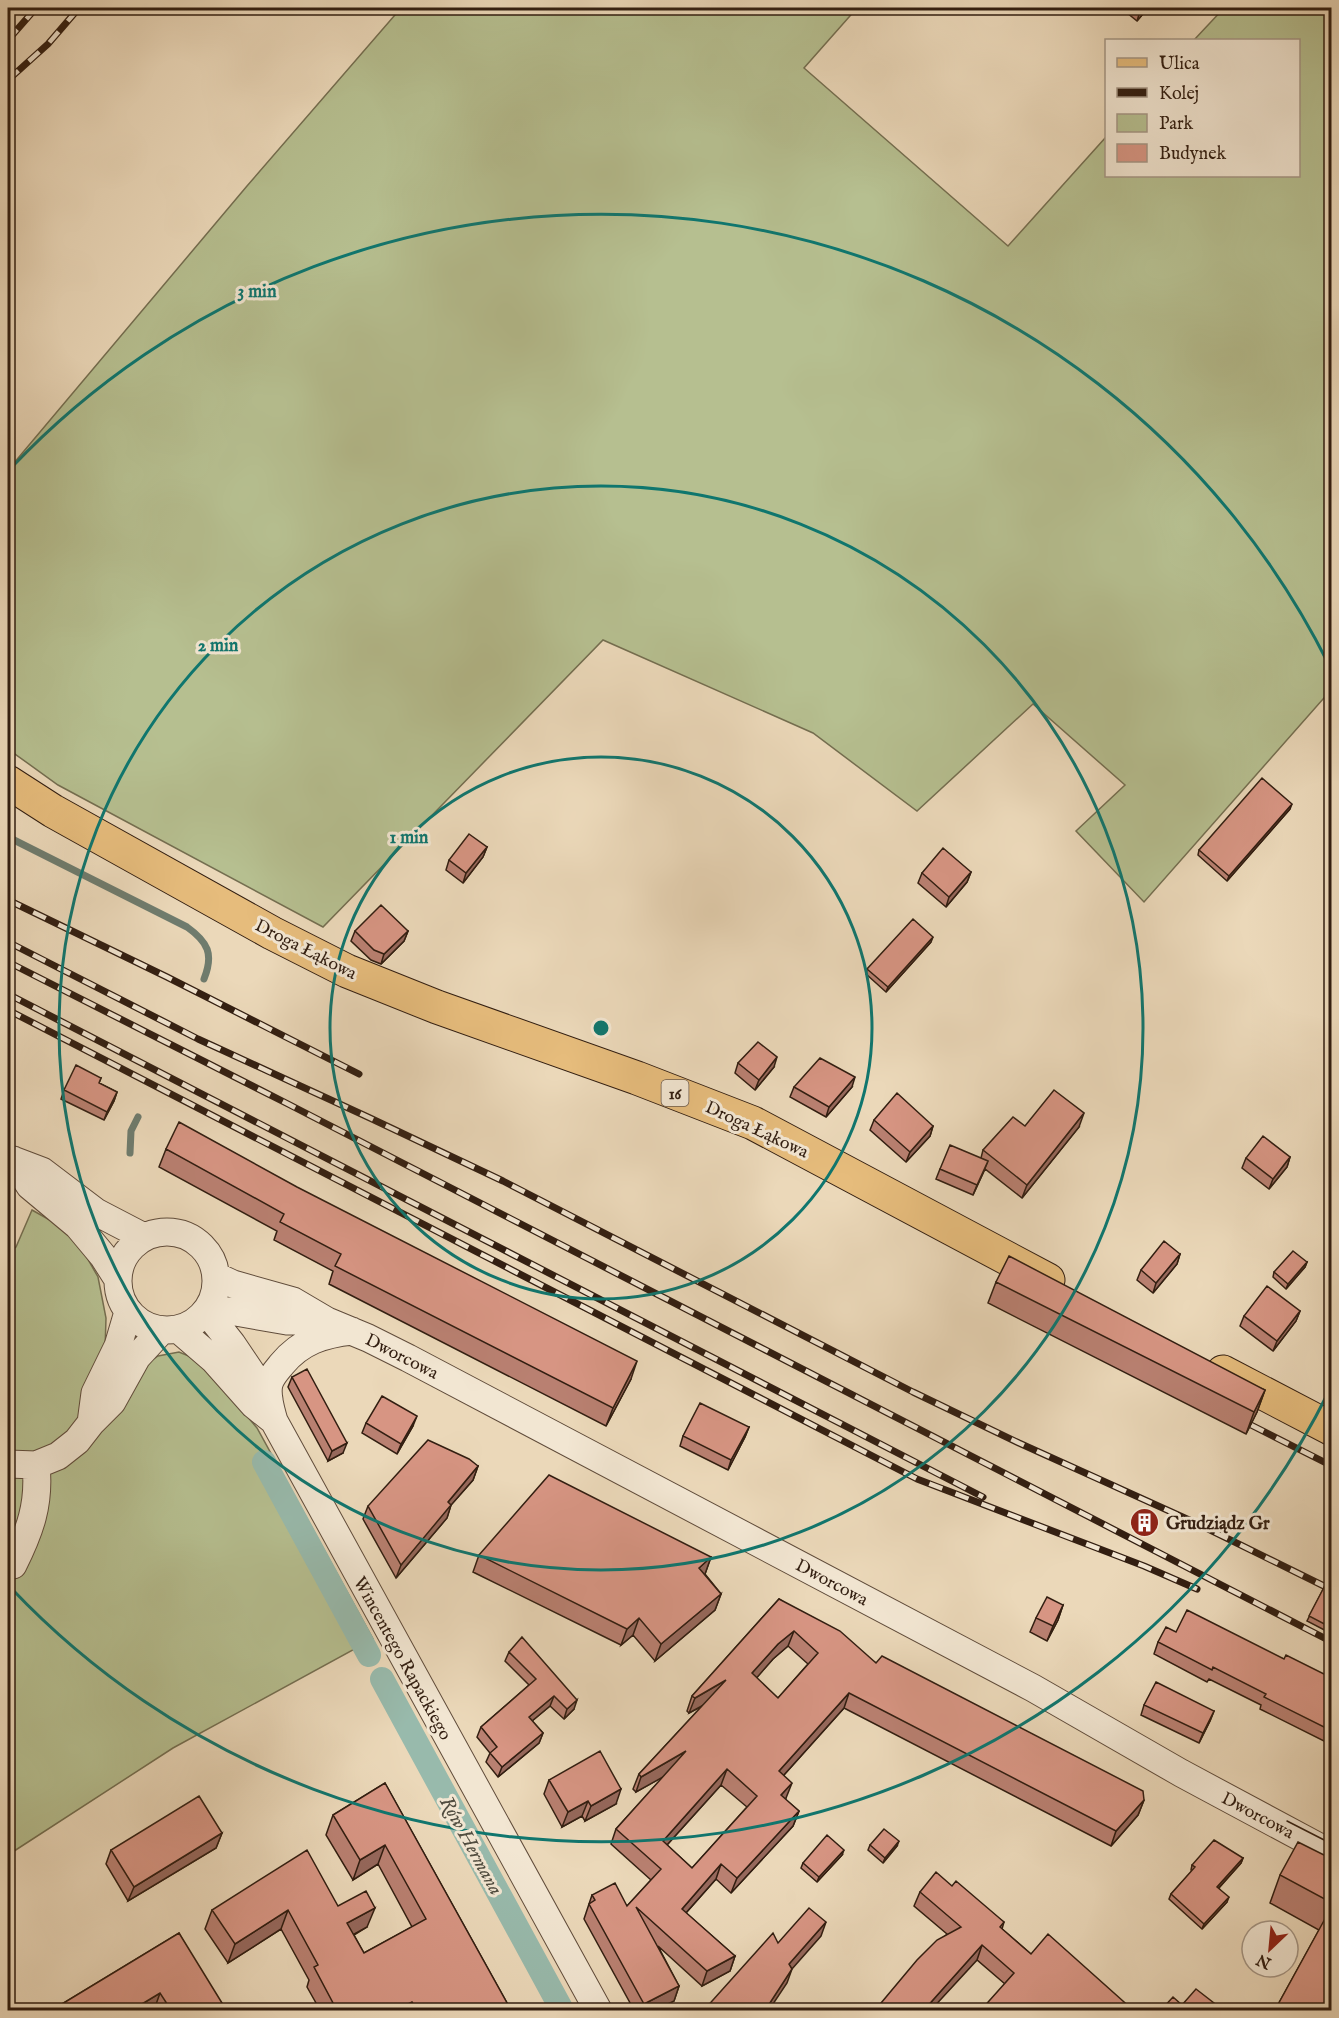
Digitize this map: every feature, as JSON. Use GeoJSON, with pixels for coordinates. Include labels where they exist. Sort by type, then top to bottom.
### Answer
{"type":"FeatureCollection","features":[{"type":"Feature","properties":{"kind":"main road","name":"Droga Łąkowa"},"geometry":{"type":"LineString","coordinates":[[8,782],[53,811],[252,922],[346,971],[437,1007],[637,1078],[753,1123],[1076,1294]]}},
{"type":"Feature","properties":{"kind":"main road"},"geometry":{"type":"LineString","coordinates":[[1198,1359],[1332,1430]]}},
{"type":"Feature","properties":{"kind":"street"},"geometry":{"type":"LineString","coordinates":[[117,1278],[103,1256],[78,1226],[30,1186],[13,1160],[42,1171],[96,1212],[144,1237]]}},
{"type":"Feature","properties":{"kind":"street"},"geometry":{"type":"LineString","coordinates":[[170,1231],[186,1235],[201,1245],[211,1258],[216,1276],[216,1292],[206,1311],[199,1319],[185,1328],[170,1329],[154,1329],[139,1323],[128,1312],[120,1298],[117,1278],[119,1267],[126,1253],[138,1240],[153,1233],[170,1231]]}},
{"type":"Feature","properties":{"kind":"street","name":"Dworcowa"},"geometry":{"type":"LineString","coordinates":[[216,1276],[233,1284],[293,1301],[327,1321],[408,1358],[1023,1683],[1171,1768],[1332,1854]]}},
{"type":"Feature","properties":{"kind":"street","name":"Dworcowa"},"geometry":{"type":"LineString","coordinates":[[206,1311],[230,1311],[287,1321],[327,1321]]}},
{"type":"Feature","properties":{"kind":"street","name":"Wincentego Rapackiego"},"geometry":{"type":"LineString","coordinates":[[206,1311],[232,1344],[271,1410],[598,2010]]}},
{"type":"Feature","properties":{"kind":"street"},"geometry":{"type":"LineString","coordinates":[[92,1423],[95,1393],[118,1347],[128,1312]]}},
{"type":"Feature","properties":{"kind":"street"},"geometry":{"type":"LineString","coordinates":[[8,1464],[36,1465],[58,1456],[77,1441],[112,1402],[137,1357],[170,1329]]}},
{"type":"Feature","properties":{"kind":"street","name":"Wincentego Rapackiego"},"geometry":{"type":"LineString","coordinates":[[170,1329],[214,1360],[254,1405],[271,1410]]}},
{"type":"Feature","properties":{"kind":"street"},"geometry":{"type":"LineString","coordinates":[[271,1410],[269,1384],[289,1355],[309,1341],[327,1334],[352,1331]]}},
{"type":"Feature","properties":{"kind":"street"},"geometry":{"type":"LineString","coordinates":[[13,1565],[34,1514],[38,1485],[36,1465]]}},
{"type":"Feature","properties":{"kind":"green space"},"geometry":{"type":"Polygon","coordinates":[[[401,8],[857,8],[804,68],[1008,246],[1105,138],[1105,177],[1300,177],[1300,39],[1195,39],[1224,8],[1331,8],[1331,690],[1144,902],[1076,831],[1125,785],[1033,704],[917,811],[813,733],[603,640],[323,927],[58,785],[8,749],[8,470],[247,186],[401,8]]]}},
{"type":"Feature","properties":{"kind":"green space"},"geometry":{"type":"Polygon","coordinates":[[[32,1210],[73,1233],[98,1277],[106,1318],[105,1350],[139,1369],[158,1356],[179,1352],[201,1361],[257,1428],[373,1639],[173,1748],[8,1855],[8,1253],[16,1247],[32,1210]]]}},
{"type":"Feature","properties":{"kind":"building"},"geometry":{"type":"Polygon","coordinates":[[[1262,778],[1292,804],[1229,876],[1199,850],[1262,778]]]}},
{"type":"Feature","properties":{"kind":"building"},"geometry":{"type":"Polygon","coordinates":[[[469,834],[487,847],[466,873],[449,860],[469,834]]]}},
{"type":"Feature","properties":{"kind":"building"},"geometry":{"type":"Polygon","coordinates":[[[943,848],[971,872],[949,897],[922,873],[943,848]]]}},
{"type":"Feature","properties":{"kind":"building"},"geometry":{"type":"Polygon","coordinates":[[[381,905],[408,931],[384,954],[374,950],[355,931],[381,905]]]}},
{"type":"Feature","properties":{"kind":"building"},"geometry":{"type":"Polygon","coordinates":[[[913,919],[933,937],[888,987],[867,969],[913,919]]]}},
{"type":"Feature","properties":{"kind":"building"},"geometry":{"type":"Polygon","coordinates":[[[758,1042],[777,1057],[759,1080],[738,1063],[758,1042]]]}},
{"type":"Feature","properties":{"kind":"building"},"geometry":{"type":"Polygon","coordinates":[[[820,1058],[855,1077],[829,1107],[794,1087],[820,1058]]]}},
{"type":"Feature","properties":{"kind":"building"},"geometry":{"type":"Polygon","coordinates":[[[76,1065],[101,1078],[99,1083],[117,1092],[107,1112],[64,1090],[76,1065]]]}},
{"type":"Feature","properties":{"kind":"building"},"geometry":{"type":"Polygon","coordinates":[[[1054,1090],[1084,1113],[1027,1185],[983,1150],[1013,1117],[1025,1126],[1054,1090]]]}},
{"type":"Feature","properties":{"kind":"building"},"geometry":{"type":"Polygon","coordinates":[[[897,1093],[933,1126],[910,1152],[874,1120],[897,1093]]]}},
{"type":"Feature","properties":{"kind":"building"},"geometry":{"type":"Polygon","coordinates":[[[179,1122],[297,1187],[637,1361],[613,1408],[335,1266],[341,1254],[280,1222],[284,1214],[166,1149],[179,1122]]]}},
{"type":"Feature","properties":{"kind":"building"},"geometry":{"type":"Polygon","coordinates":[[[1263,1136],[1290,1157],[1273,1179],[1246,1158],[1263,1136]]]}},
{"type":"Feature","properties":{"kind":"building"},"geometry":{"type":"Polygon","coordinates":[[[950,1145],[988,1161],[977,1185],[940,1169],[950,1145]]]}},
{"type":"Feature","properties":{"kind":"building"},"geometry":{"type":"Polygon","coordinates":[[[1164,1241],[1180,1254],[1156,1283],[1141,1270],[1164,1241]]]}},
{"type":"Feature","properties":{"kind":"building"},"geometry":{"type":"Polygon","coordinates":[[[1293,1251],[1307,1262],[1288,1284],[1274,1272],[1293,1251]]]}},
{"type":"Feature","properties":{"kind":"building"},"geometry":{"type":"Polygon","coordinates":[[[1009,1256],[1265,1390],[1254,1412],[996,1282],[1009,1256]]]}},
{"type":"Feature","properties":{"kind":"building"},"geometry":{"type":"Polygon","coordinates":[[[1267,1286],[1300,1311],[1277,1341],[1244,1316],[1267,1286]]]}},
{"type":"Feature","properties":{"kind":"building"},"geometry":{"type":"Polygon","coordinates":[[[307,1369],[347,1443],[332,1451],[292,1377],[307,1369]]]}},
{"type":"Feature","properties":{"kind":"building"},"geometry":{"type":"Polygon","coordinates":[[[382,1396],[417,1416],[401,1444],[366,1423],[382,1396]]]}},
{"type":"Feature","properties":{"kind":"building"},"geometry":{"type":"Polygon","coordinates":[[[700,1403],[749,1427],[731,1460],[683,1436],[700,1403]]]}},
{"type":"Feature","properties":{"kind":"building"},"geometry":{"type":"Polygon","coordinates":[[[428,1440],[469,1459],[478,1466],[448,1502],[451,1505],[401,1565],[368,1506],[428,1440]]]}},
{"type":"Feature","properties":{"kind":"building"},"geometry":{"type":"Polygon","coordinates":[[[549,1475],[711,1557],[699,1568],[721,1594],[661,1644],[639,1618],[627,1629],[479,1555],[549,1475]]]}},
{"type":"Feature","properties":{"kind":"building"},"geometry":{"type":"Polygon","coordinates":[[[1332,1572],[1332,1628],[1309,1616],[1332,1572]]]}},
{"type":"Feature","properties":{"kind":"building"},"geometry":{"type":"Polygon","coordinates":[[[1047,1597],[1063,1605],[1053,1626],[1036,1618],[1047,1597]]]}},
{"type":"Feature","properties":{"kind":"building"},"geometry":{"type":"Polygon","coordinates":[[[779,1599],[840,1631],[876,1663],[882,1656],[1143,1791],[1144,1800],[1116,1831],[849,1693],[779,1771],[792,1783],[781,1795],[799,1811],[737,1878],[721,1864],[682,1909],[735,1956],[707,1971],[636,1907],[679,1986],[644,2004],[589,1904],[595,1900],[592,1895],[615,1883],[627,1906],[661,1869],[616,1829],[686,1751],[641,1777],[639,1774],[726,1680],[695,1698],[692,1696],[779,1599]],[[794,1631],[778,1644],[752,1673],[778,1698],[818,1653],[794,1631]],[[727,1769],[663,1841],[692,1868],[757,1796],[727,1769]]]}},
{"type":"Feature","properties":{"kind":"building"},"geometry":{"type":"Polygon","coordinates":[[[1187,1610],[1284,1659],[1286,1655],[1332,1678],[1332,1731],[1264,1697],[1266,1694],[1213,1667],[1212,1670],[1158,1642],[1166,1627],[1176,1632],[1187,1610]]]}},
{"type":"Feature","properties":{"kind":"building"},"geometry":{"type":"Polygon","coordinates":[[[522,1637],[577,1700],[567,1709],[554,1696],[529,1717],[543,1733],[502,1767],[490,1753],[497,1747],[481,1727],[536,1679],[509,1652],[522,1637]]]}},
{"type":"Feature","properties":{"kind":"building"},"geometry":{"type":"Polygon","coordinates":[[[1156,1682],[1214,1711],[1203,1733],[1144,1705],[1156,1682]]]}},
{"type":"Feature","properties":{"kind":"building"},"geometry":{"type":"Polygon","coordinates":[[[600,1751],[621,1789],[591,1806],[588,1801],[568,1812],[549,1780],[600,1751]]]}},
{"type":"Feature","properties":{"kind":"building"},"geometry":{"type":"Polygon","coordinates":[[[385,1783],[511,2010],[417,2010],[412,2002],[396,2010],[335,2010],[314,1967],[318,1965],[288,1910],[235,1944],[212,1910],[307,1850],[338,1906],[366,1891],[375,1908],[347,1923],[364,1953],[426,1919],[385,1845],[360,1860],[333,1815],[385,1783]]]}},
{"type":"Feature","properties":{"kind":"building"},"geometry":{"type":"Polygon","coordinates":[[[199,1796],[222,1833],[134,1887],[111,1850],[199,1796]]]}},
{"type":"Feature","properties":{"kind":"building"},"geometry":{"type":"Polygon","coordinates":[[[884,1829],[899,1841],[885,1858],[870,1845],[884,1829]]]}},
{"type":"Feature","properties":{"kind":"building"},"geometry":{"type":"Polygon","coordinates":[[[827,1835],[844,1850],[819,1877],[803,1863],[827,1835]]]}},
{"type":"Feature","properties":{"kind":"building"},"geometry":{"type":"Polygon","coordinates":[[[1214,1840],[1243,1858],[1217,1887],[1229,1897],[1204,1924],[1171,1894],[1195,1867],[1192,1865],[1214,1840]]]}},
{"type":"Feature","properties":{"kind":"building"},"geometry":{"type":"Polygon","coordinates":[[[1298,1842],[1332,1859],[1332,1903],[1280,1875],[1298,1842]]]}},
{"type":"Feature","properties":{"kind":"building"},"geometry":{"type":"Polygon","coordinates":[[[936,1872],[952,1886],[956,1881],[1004,1922],[1000,1927],[1031,1954],[1048,1934],[1133,2010],[981,2010],[1014,1973],[982,1945],[924,2010],[873,2010],[937,1940],[961,1927],[920,1892],[936,1872]]]}},
{"type":"Feature","properties":{"kind":"building"},"geometry":{"type":"Polygon","coordinates":[[[1332,1906],[1332,1989],[1320,2010],[1275,2010],[1292,1979],[1300,1979],[1300,1964],[1332,1906]]]}},
{"type":"Feature","properties":{"kind":"building"},"geometry":{"type":"Polygon","coordinates":[[[809,1908],[826,1922],[789,1964],[792,1969],[766,2009],[704,2010],[773,1933],[778,1943],[809,1908]]]}},
{"type":"Feature","properties":{"kind":"building"},"geometry":{"type":"Polygon","coordinates":[[[179,1933],[222,2003],[217,2005],[221,2010],[171,2010],[160,1993],[132,2010],[52,2010],[179,1933]]]}},
{"type":"Feature","properties":{"kind":"building"},"geometry":{"type":"Polygon","coordinates":[[[1196,1989],[1223,2010],[1161,2010],[1173,1997],[1182,2005],[1196,1989]]]}},
{"type":"Feature","properties":{"kind":"waterway"},"geometry":{"type":"LineString","coordinates":[[8,837],[187,927],[200,938],[207,949],[209,962],[204,979]]}},
{"type":"Feature","properties":{"kind":"waterway"},"geometry":{"type":"LineString","coordinates":[[130,1153],[131,1131],[138,1117]]}},
{"type":"Feature","properties":{"kind":"waterway","name":"Rów Hermana"},"geometry":{"type":"LineString","coordinates":[[264,1462],[369,1655]]}},
{"type":"Feature","properties":{"kind":"waterway","name":"Rów Hermana"},"geometry":{"type":"LineString","coordinates":[[382,1679],[562,2010]]}},
{"type":"Feature","properties":{"kind":"tram line"},"geometry":{"type":"LineString","coordinates":[[1287,1821],[1332,1844]]}},
{"type":"Feature","properties":{"kind":"railway"},"geometry":{"type":"LineString","coordinates":[[8,40],[36,8]]}},
{"type":"Feature","properties":{"kind":"railway"},"geometry":{"type":"LineString","coordinates":[[8,80],[48,44],[79,8]]}},
{"type":"Feature","properties":{"kind":"railway"},"geometry":{"type":"LineString","coordinates":[[8,900],[359,1074]]}},
{"type":"Feature","properties":{"kind":"railway"},"geometry":{"type":"LineString","coordinates":[[8,942],[198,1039],[503,1181],[913,1392],[1198,1524],[1332,1590]]}},
{"type":"Feature","properties":{"kind":"railway"},"geometry":{"type":"LineString","coordinates":[[8,962],[1332,1642]]}},
{"type":"Feature","properties":{"kind":"railway"},"geometry":{"type":"LineString","coordinates":[[8,994],[983,1497]]}},
{"type":"Feature","properties":{"kind":"railway"},"geometry":{"type":"LineString","coordinates":[[8,1010],[917,1479],[1144,1566],[1197,1589]]}},
{"type":"Feature","properties":{"kind":"railway"},"geometry":{"type":"LineString","coordinates":[[1251,1425],[1332,1466]]}},
{"type":"Feature","properties":{"kind":"place","name":"Grudziądz Gr"},"geometry":{"type":"Point","coordinates":[1145,1523]}}]}
